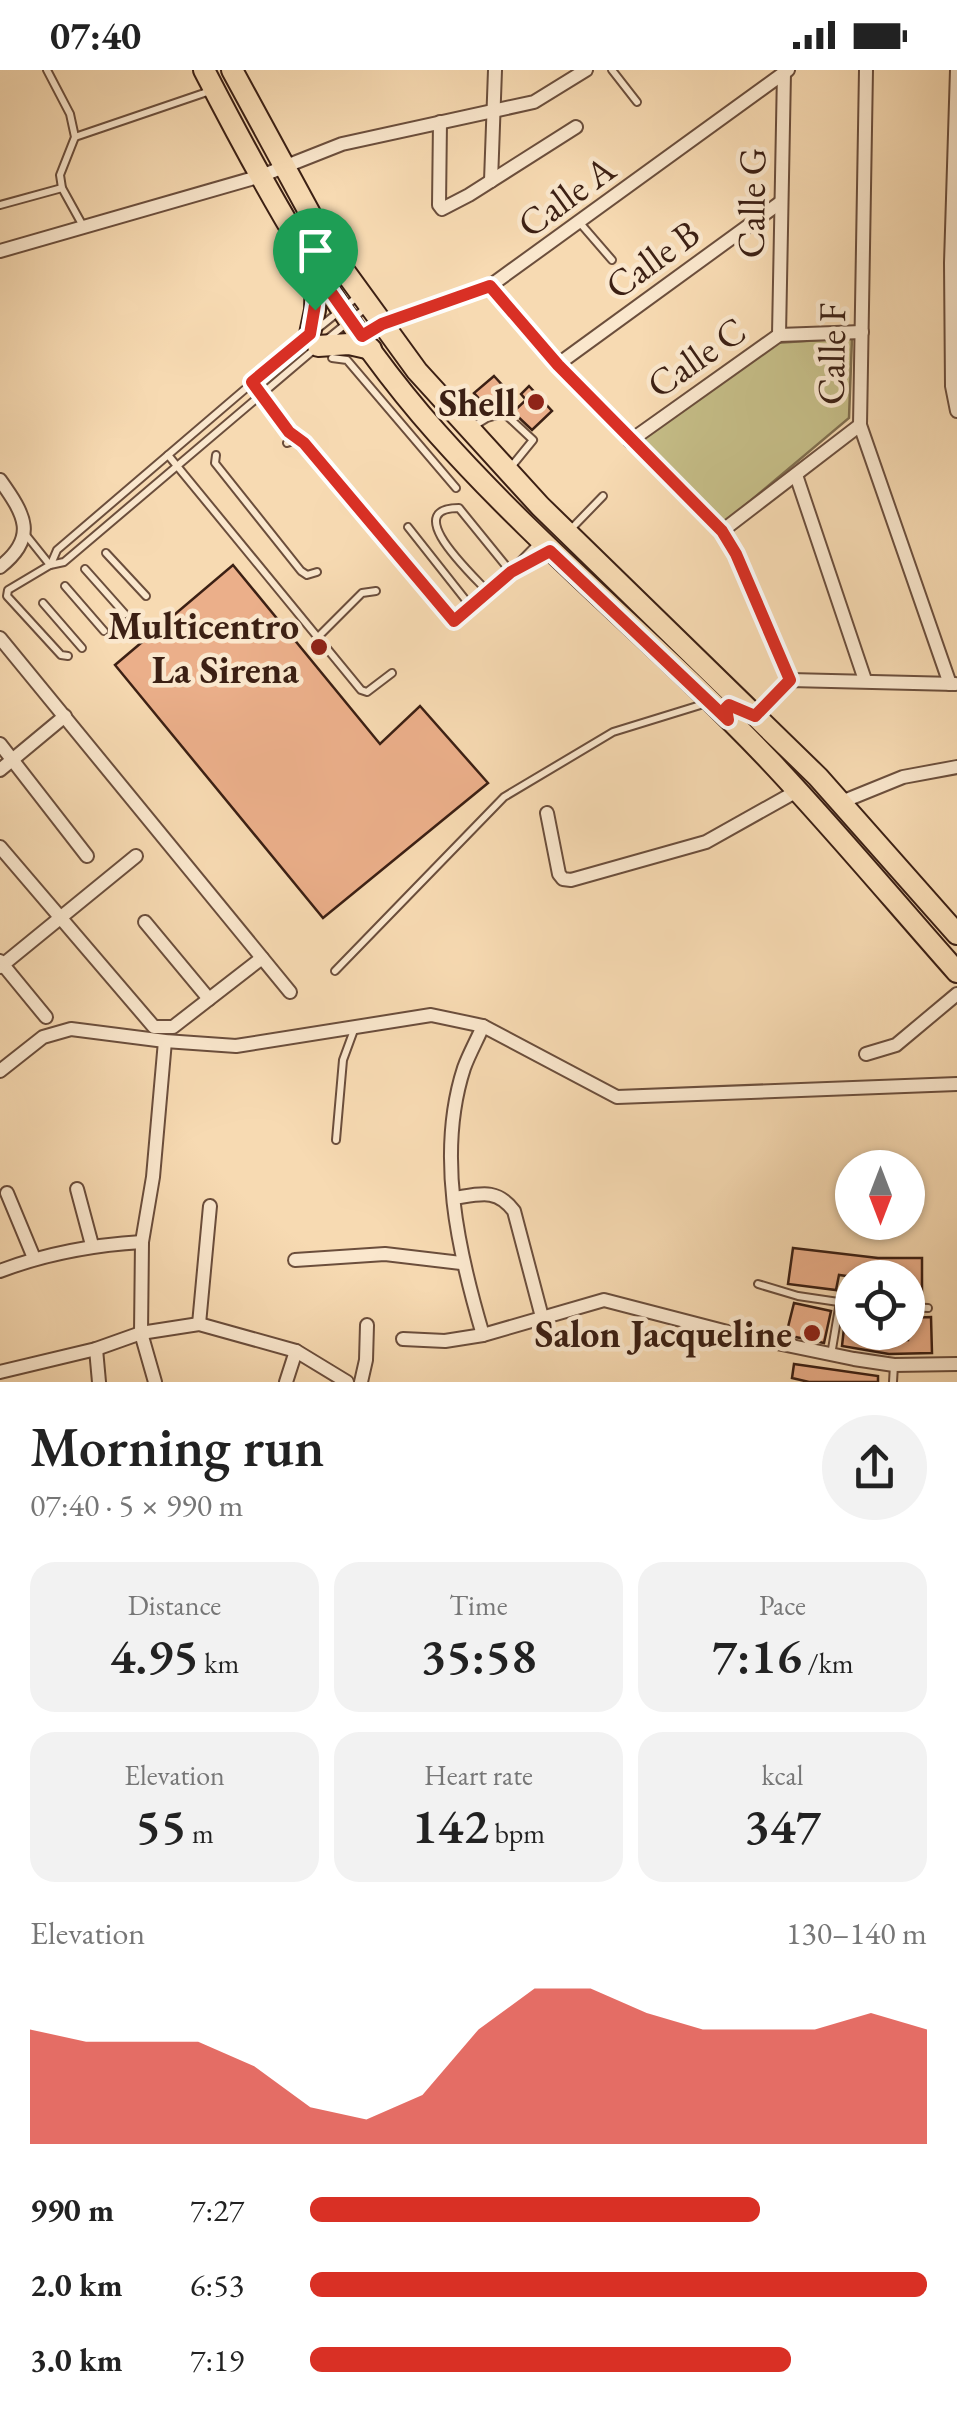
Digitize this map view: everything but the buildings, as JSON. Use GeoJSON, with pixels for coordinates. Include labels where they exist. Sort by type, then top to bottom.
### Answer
{"type":"FeatureCollection","features":[{"type":"Feature","properties":{"kind":"main road"},"geometry":{"type":"LineString","coordinates":[[232,70],[332,254],[417,371],[717,694],[755,716],[818,777],[957,934]]}},
{"type":"Feature","properties":{"kind":"main road"},"geometry":{"type":"LineString","coordinates":[[209,80],[316,271],[435,431],[545,546],[692,685],[705,685],[720,698],[726,696],[717,694]]}},
{"type":"Feature","properties":{"kind":"main road"},"geometry":{"type":"LineString","coordinates":[[316,271],[320,346],[349,344],[356,329]]}},
{"type":"Feature","properties":{"kind":"main road"},"geometry":{"type":"LineString","coordinates":[[717,694],[728,720],[797,790],[957,972]]}},
{"type":"Feature","properties":{"kind":"main road"},"geometry":{"type":"LineString","coordinates":[[728,720],[726,708],[732,704],[755,716]]}},
{"type":"Feature","properties":{"kind":"street"},"geometry":{"type":"LineString","coordinates":[[491,181],[495,70]]}},
{"type":"Feature","properties":{"kind":"street"},"geometry":{"type":"LineString","coordinates":[[0,251],[261,176],[342,144],[534,102],[586,70]]}},
{"type":"Feature","properties":{"kind":"street","name":"Calle F"},"geometry":{"type":"LineString","coordinates":[[866,70],[860,425],[954,684]]}},
{"type":"Feature","properties":{"kind":"street"},"geometry":{"type":"LineString","coordinates":[[957,70],[951,263],[952,386],[957,411]]}},
{"type":"Feature","properties":{"kind":"street","name":"Calle G"},"geometry":{"type":"LineString","coordinates":[[779,335],[786,71]]}},
{"type":"Feature","properties":{"kind":"street","name":"Calle A"},"geometry":{"type":"LineString","coordinates":[[356,329],[382,324],[490,286],[786,71]]}},
{"type":"Feature","properties":{"kind":"street"},"geometry":{"type":"LineString","coordinates":[[440,122],[440,207],[445,208],[576,127]]}},
{"type":"Feature","properties":{"kind":"street","name":"Calle B"},"geometry":{"type":"LineString","coordinates":[[558,365],[782,202]]}},
{"type":"Feature","properties":{"kind":"street"},"geometry":{"type":"LineString","coordinates":[[490,286],[558,365],[722,531],[736,554],[790,680]]}},
{"type":"Feature","properties":{"kind":"street","name":"Calle C"},"geometry":{"type":"LineString","coordinates":[[630,440],[779,335],[862,332]]}},
{"type":"Feature","properties":{"kind":"street"},"geometry":{"type":"LineString","coordinates":[[722,531],[860,425]]}},
{"type":"Feature","properties":{"kind":"street"},"geometry":{"type":"LineString","coordinates":[[796,475],[865,680]]}},
{"type":"Feature","properties":{"kind":"street"},"geometry":{"type":"LineString","coordinates":[[0,480],[15,501],[24,533],[19,552],[0,567]]}},
{"type":"Feature","properties":{"kind":"street"},"geometry":{"type":"LineString","coordinates":[[0,638],[290,992]]}},
{"type":"Feature","properties":{"kind":"street"},"geometry":{"type":"LineString","coordinates":[[755,716],[790,680],[954,684]]}},
{"type":"Feature","properties":{"kind":"street"},"geometry":{"type":"LineString","coordinates":[[0,770],[65,716]]}},
{"type":"Feature","properties":{"kind":"street"},"geometry":{"type":"LineString","coordinates":[[0,744],[87,856]]}},
{"type":"Feature","properties":{"kind":"street"},"geometry":{"type":"LineString","coordinates":[[839,803],[903,777],[957,767]]}},
{"type":"Feature","properties":{"kind":"street"},"geometry":{"type":"LineString","coordinates":[[547,812],[558,874],[571,880],[706,842],[797,790]]}},
{"type":"Feature","properties":{"kind":"street"},"geometry":{"type":"LineString","coordinates":[[0,848],[154,1026],[173,1027],[262,958]]}},
{"type":"Feature","properties":{"kind":"street"},"geometry":{"type":"LineString","coordinates":[[46,1016],[1,964],[136,856]]}},
{"type":"Feature","properties":{"kind":"street"},"geometry":{"type":"LineString","coordinates":[[144,922],[210,999]]}},
{"type":"Feature","properties":{"kind":"street"},"geometry":{"type":"LineString","coordinates":[[866,1054],[896,1045],[957,994]]}},
{"type":"Feature","properties":{"kind":"street"},"geometry":{"type":"LineString","coordinates":[[0,1071],[43,1037],[71,1029],[165,1042],[236,1046],[431,1016],[483,1026],[616,1096],[957,1084]]}},
{"type":"Feature","properties":{"kind":"street"},"geometry":{"type":"LineString","coordinates":[[483,1026],[464,1069],[451,1157],[461,1263],[483,1334]]}},
{"type":"Feature","properties":{"kind":"street"},"geometry":{"type":"LineString","coordinates":[[155,1382],[142,1333],[142,1242],[153,1177],[165,1042]]}},
{"type":"Feature","properties":{"kind":"street"},"geometry":{"type":"LineString","coordinates":[[77,1188],[92,1244]]}},
{"type":"Feature","properties":{"kind":"street"},"geometry":{"type":"LineString","coordinates":[[455,1198],[491,1192],[505,1199],[514,1211],[542,1317]]}},
{"type":"Feature","properties":{"kind":"street"},"geometry":{"type":"LineString","coordinates":[[7,1193],[34,1258]]}},
{"type":"Feature","properties":{"kind":"street"},"geometry":{"type":"LineString","coordinates":[[200,1324],[210,1206]]}},
{"type":"Feature","properties":{"kind":"street"},"geometry":{"type":"LineString","coordinates":[[0,1271],[92,1244],[142,1242]]}},
{"type":"Feature","properties":{"kind":"street"},"geometry":{"type":"LineString","coordinates":[[295,1260],[385,1254],[461,1263]]}},
{"type":"Feature","properties":{"kind":"street"},"geometry":{"type":"LineString","coordinates":[[403,1338],[445,1341],[483,1334],[604,1300],[831,1354],[894,1365],[957,1364]]}},
{"type":"Feature","properties":{"kind":"street"},"geometry":{"type":"LineString","coordinates":[[0,1372],[142,1333],[200,1324],[296,1351],[347,1382]]}},
{"type":"Feature","properties":{"kind":"street"},"geometry":{"type":"LineString","coordinates":[[361,1382],[367,1326]]}},
{"type":"Feature","properties":{"kind":"street"},"geometry":{"type":"LineString","coordinates":[[96,1348],[100,1382]]}},
{"type":"Feature","properties":{"kind":"street"},"geometry":{"type":"LineString","coordinates":[[286,1382],[296,1351]]}},
{"type":"Feature","properties":{"kind":"lane"},"geometry":{"type":"LineString","coordinates":[[47,70],[70,114],[75,137],[60,175],[62,188],[84,227]]}},
{"type":"Feature","properties":{"kind":"lane"},"geometry":{"type":"LineString","coordinates":[[612,70],[637,102]]}},
{"type":"Feature","properties":{"kind":"lane"},"geometry":{"type":"LineString","coordinates":[[75,137],[209,80]]}},
{"type":"Feature","properties":{"kind":"lane"},"geometry":{"type":"LineString","coordinates":[[0,205],[62,188]]}},
{"type":"Feature","properties":{"kind":"lane"},"geometry":{"type":"LineString","coordinates":[[580,223],[612,260]]}},
{"type":"Feature","properties":{"kind":"lane"},"geometry":{"type":"LineString","coordinates":[[68,656],[60,655],[7,596],[8,590],[50,565],[64,562],[320,346],[356,329],[364,300]]}},
{"type":"Feature","properties":{"kind":"lane"},"geometry":{"type":"LineString","coordinates":[[50,565],[57,550],[252,382],[356,329],[364,300]]}},
{"type":"Feature","properties":{"kind":"lane"},"geometry":{"type":"LineString","coordinates":[[320,346],[347,360],[456,488]]}},
{"type":"Feature","properties":{"kind":"lane"},"geometry":{"type":"LineString","coordinates":[[252,382],[292,441],[304,443],[454,621],[545,546]]}},
{"type":"Feature","properties":{"kind":"lane"},"geometry":{"type":"LineString","coordinates":[[468,430],[504,413],[528,432],[533,440],[508,472]]}},
{"type":"Feature","properties":{"kind":"lane"},"geometry":{"type":"LineString","coordinates":[[168,455],[361,690],[367,692],[392,673]]}},
{"type":"Feature","properties":{"kind":"lane"},"geometry":{"type":"LineString","coordinates":[[216,455],[215,462],[301,571],[307,575],[317,572]]}},
{"type":"Feature","properties":{"kind":"lane"},"geometry":{"type":"LineString","coordinates":[[567,533],[603,496]]}},
{"type":"Feature","properties":{"kind":"lane"},"geometry":{"type":"LineString","coordinates":[[490,593],[439,537],[437,517],[445,510],[459,508],[511,572]]}},
{"type":"Feature","properties":{"kind":"lane"},"geometry":{"type":"LineString","coordinates":[[408,527],[472,608]]}},
{"type":"Feature","properties":{"kind":"lane"},"geometry":{"type":"LineString","coordinates":[[24,533],[50,565]]}},
{"type":"Feature","properties":{"kind":"lane"},"geometry":{"type":"LineString","coordinates":[[511,572],[524,554],[545,546]]}},
{"type":"Feature","properties":{"kind":"lane"},"geometry":{"type":"LineString","coordinates":[[106,553],[146,596]]}},
{"type":"Feature","properties":{"kind":"lane"},"geometry":{"type":"LineString","coordinates":[[85,569],[125,614]]}},
{"type":"Feature","properties":{"kind":"lane"},"geometry":{"type":"LineString","coordinates":[[64,586],[104,631]]}},
{"type":"Feature","properties":{"kind":"lane"},"geometry":{"type":"LineString","coordinates":[[319,636],[362,594],[376,591]]}},
{"type":"Feature","properties":{"kind":"lane"},"geometry":{"type":"LineString","coordinates":[[43,603],[82,648]]}},
{"type":"Feature","properties":{"kind":"lane"},"geometry":{"type":"LineString","coordinates":[[334,971],[504,797],[613,732],[717,694]]}},
{"type":"Feature","properties":{"kind":"lane"},"geometry":{"type":"LineString","coordinates":[[336,1140],[343,1060],[354,1029]]}},
{"type":"Feature","properties":{"kind":"lane"},"geometry":{"type":"LineString","coordinates":[[758,1284],[835,1301]]}},
{"type":"Feature","properties":{"kind":"lane"},"geometry":{"type":"LineString","coordinates":[[831,1354],[835,1331]]}},
{"type":"Feature","properties":{"kind":"lane"},"geometry":{"type":"LineString","coordinates":[[893,1382],[894,1365]]}},
{"type":"Feature","properties":{"kind":"shaded area"},"geometry":{"type":"Polygon","coordinates":[[[852,338],[849,418],[724,523],[643,439],[775,343],[852,338]]]}},
{"type":"Feature","properties":{"kind":"place","name":"Shell"},"geometry":{"type":"Point","coordinates":[536,402]}},
{"type":"Feature","properties":{"kind":"place","name":"Multicentro La Sirena"},"geometry":{"type":"Point","coordinates":[319,647]}},
{"type":"Feature","properties":{"kind":"place","name":"Salon Jacqueline"},"geometry":{"type":"Point","coordinates":[812,1333]}},
{"type":"Feature","properties":{"kind":"route"},"geometry":{"type":"LineString","coordinates":[[316,271],[362,336],[382,324],[490,286],[558,365],[722,531],[736,554],[790,680],[755,716],[729,705],[728,720],[550,551],[511,572],[454,621],[304,443],[289,432],[252,382],[310,334],[315,310],[316,271]]}}]}
